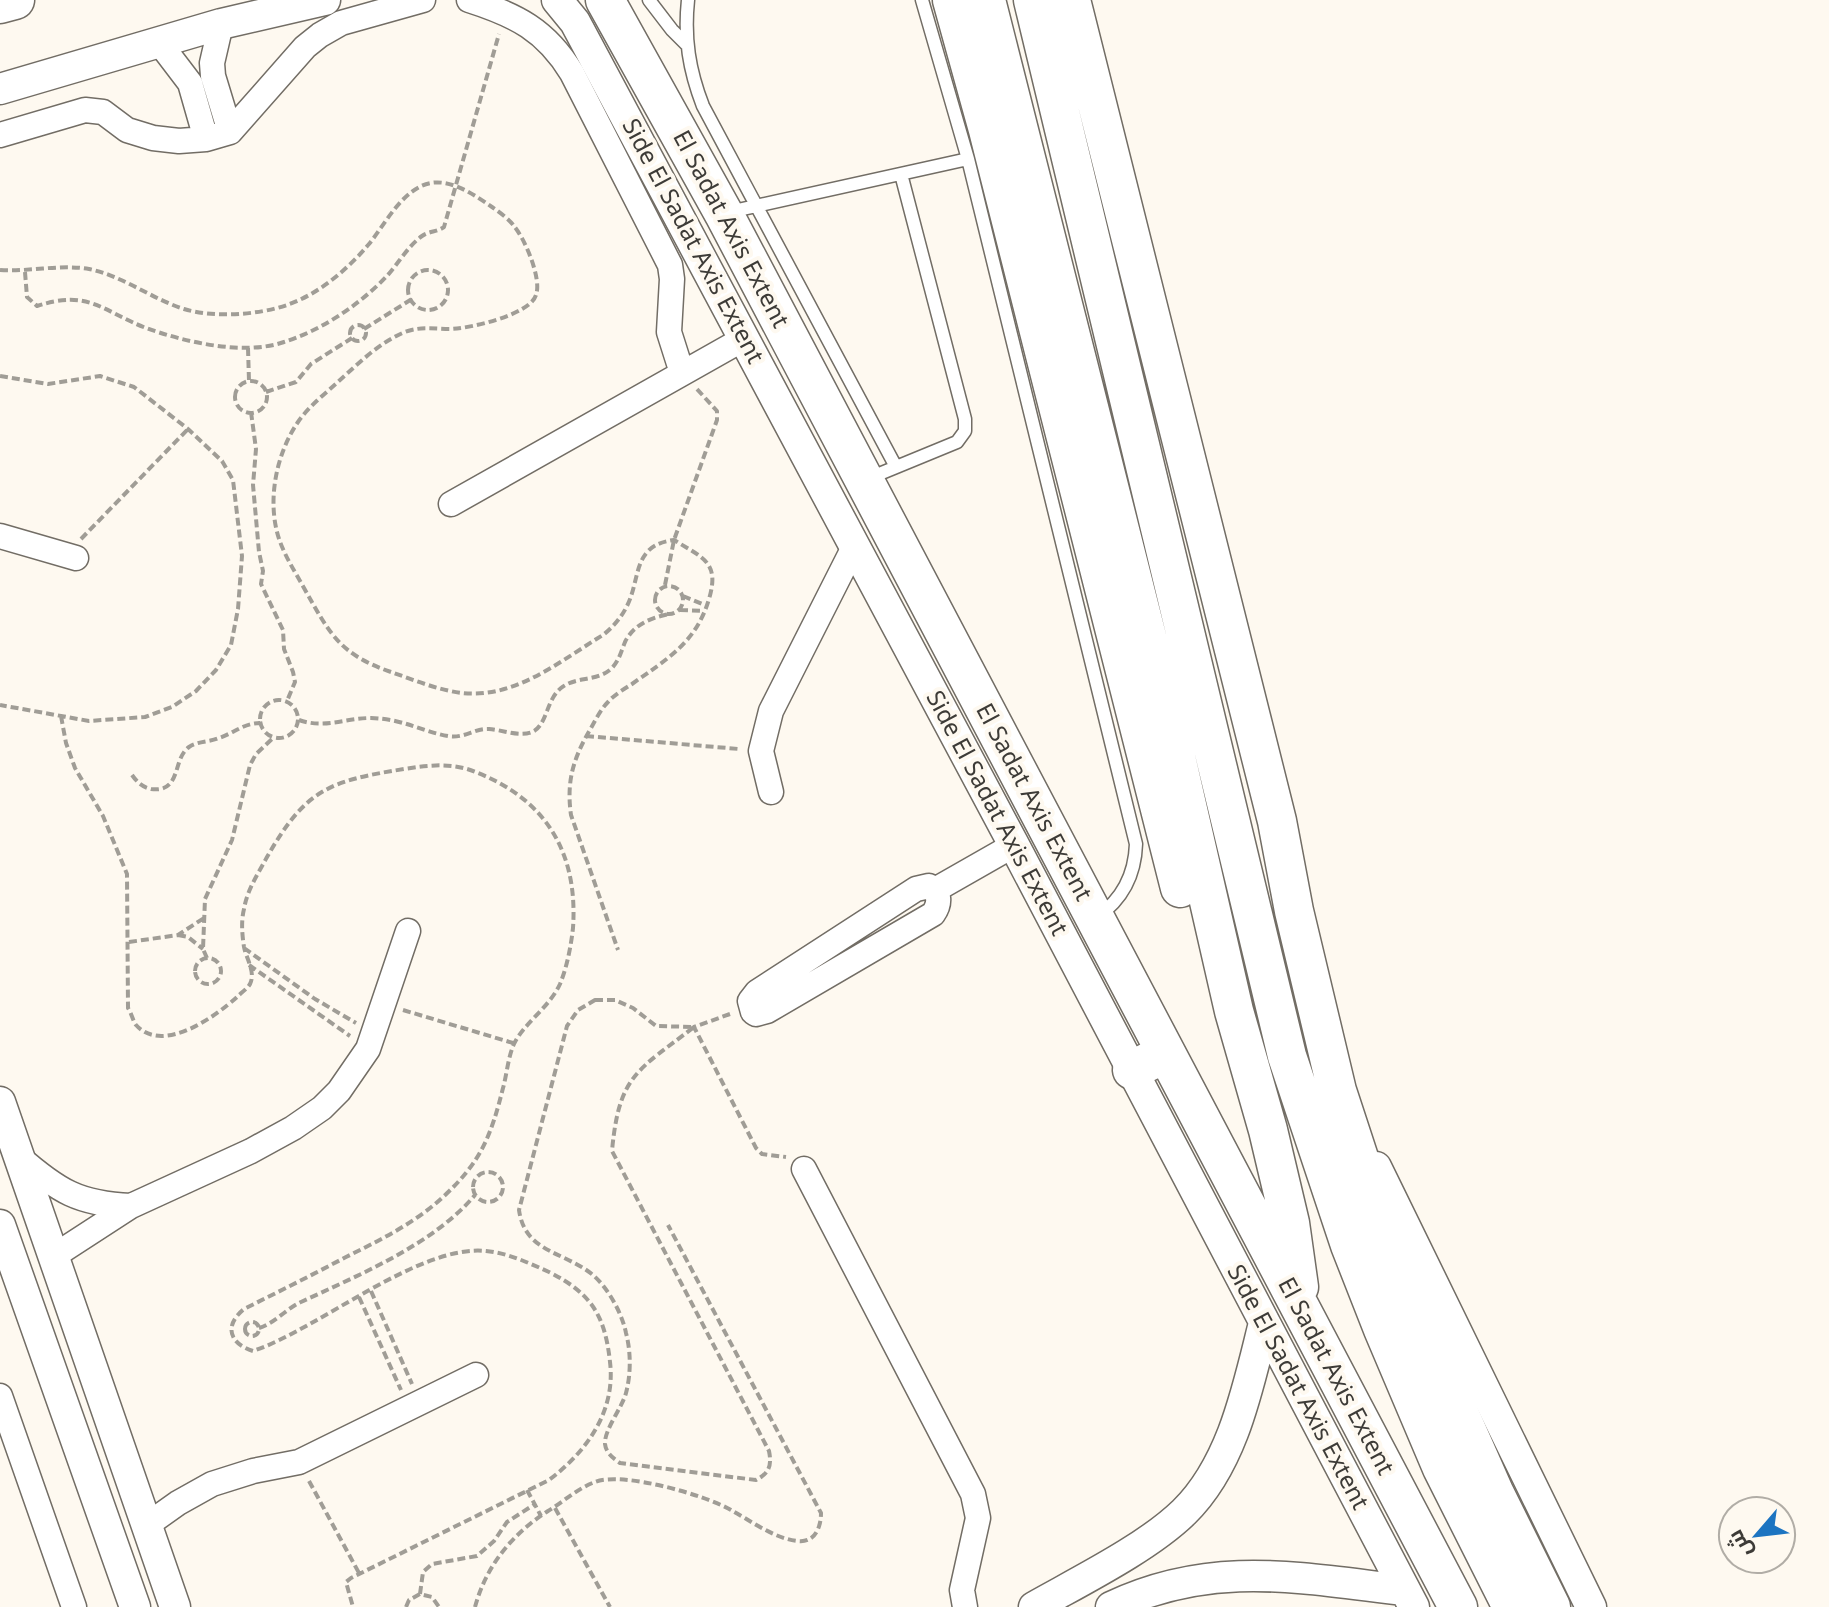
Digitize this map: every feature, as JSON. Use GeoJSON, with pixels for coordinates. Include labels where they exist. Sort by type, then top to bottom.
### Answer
{"type":"FeatureCollection","features":[{"type":"Feature","properties":{"kind":"main road"},"geometry":{"type":"LineString","coordinates":[[0,4],[15,0]]}},
{"type":"Feature","properties":{"kind":"main road"},"geometry":{"type":"LineString","coordinates":[[952,0],[988,130],[1239,1118],[1252,1217]]}},
{"type":"Feature","properties":{"kind":"main road"},"geometry":{"type":"LineString","coordinates":[[986,0],[1163,700],[1234,1011],[1268,1130],[1290,1223],[1302,1311]]}},
{"type":"Feature","properties":{"kind":"main road"},"geometry":{"type":"LineString","coordinates":[[1033,0],[1287,1056],[1350,1245],[1442,1468],[1512,1607]]}},
{"type":"Feature","properties":{"kind":"main road"},"geometry":{"type":"LineString","coordinates":[[1071,0],[1277,821],[1304,956],[1337,1091],[1394,1265],[1494,1492],[1551,1607]]}},
{"type":"Feature","properties":{"kind":"main road","name":"El Sadat Axis Extent"},"geometry":{"type":"LineString","coordinates":[[579,7],[741,210],[880,474],[1095,919],[1458,1607]]}},
{"type":"Feature","properties":{"kind":"main road"},"geometry":{"type":"LineString","coordinates":[[1132,1070],[1166,1053]]}},
{"type":"Feature","properties":{"kind":"street"},"geometry":{"type":"LineString","coordinates":[[0,89],[158,41],[325,0]]}},
{"type":"Feature","properties":{"kind":"street"},"geometry":{"type":"LineString","coordinates":[[0,135],[85,110],[103,112],[127,130],[153,138],[179,141],[206,139],[230,132],[305,47],[320,35],[341,23],[423,0]]}},
{"type":"Feature","properties":{"kind":"street"},"geometry":{"type":"LineString","coordinates":[[469,0],[505,12],[535,29],[563,58],[672,271],[669,332],[682,373]]}},
{"type":"Feature","properties":{"kind":"street","name":"Side El Sadat Axis Extent"},"geometry":{"type":"LineString","coordinates":[[579,7],[745,338],[1409,1598]]}},
{"type":"Feature","properties":{"kind":"street"},"geometry":{"type":"LineString","coordinates":[[221,24],[212,63],[213,76],[230,132]]}},
{"type":"Feature","properties":{"kind":"street"},"geometry":{"type":"LineString","coordinates":[[158,41],[190,83],[206,139]]}},
{"type":"Feature","properties":{"kind":"street"},"geometry":{"type":"LineString","coordinates":[[451,504],[745,338]]}},
{"type":"Feature","properties":{"kind":"street"},"geometry":{"type":"LineString","coordinates":[[0,536],[76,558]]}},
{"type":"Feature","properties":{"kind":"street"},"geometry":{"type":"LineString","coordinates":[[771,792],[761,751],[768,720],[777,696],[855,545]]}},
{"type":"Feature","properties":{"kind":"street"},"geometry":{"type":"LineString","coordinates":[[750,1006],[756,1014],[767,1011],[933,914],[939,903],[935,890],[1014,845]]}},
{"type":"Feature","properties":{"kind":"street"},"geometry":{"type":"LineString","coordinates":[[54,1256],[131,1206],[251,1151],[293,1128],[339,1091],[370,1040],[408,931]]}},
{"type":"Feature","properties":{"kind":"street"},"geometry":{"type":"LineString","coordinates":[[1337,1091],[1591,1607]]}},
{"type":"Feature","properties":{"kind":"street"},"geometry":{"type":"LineString","coordinates":[[0,1102],[175,1607]]}},
{"type":"Feature","properties":{"kind":"street"},"geometry":{"type":"LineString","coordinates":[[19,1157],[51,1185],[104,1205],[131,1206]]}},
{"type":"Feature","properties":{"kind":"street"},"geometry":{"type":"LineString","coordinates":[[804,1169],[973,1494],[978,1518],[962,1590],[965,1607]]}},
{"type":"Feature","properties":{"kind":"street"},"geometry":{"type":"LineString","coordinates":[[0,1225],[135,1607]]}},
{"type":"Feature","properties":{"kind":"street"},"geometry":{"type":"LineString","coordinates":[[1034,1607],[1168,1526],[1186,1510],[1217,1468],[1242,1406],[1264,1323]]}},
{"type":"Feature","properties":{"kind":"street"},"geometry":{"type":"LineString","coordinates":[[147,1525],[212,1484],[253,1471],[299,1462],[476,1375]]}},
{"type":"Feature","properties":{"kind":"street"},"geometry":{"type":"LineString","coordinates":[[0,1396],[74,1607]]}},
{"type":"Feature","properties":{"kind":"street"},"geometry":{"type":"LineString","coordinates":[[71,1426],[108,1413]]}},
{"type":"Feature","properties":{"kind":"street"},"geometry":{"type":"LineString","coordinates":[[1099,1570],[1114,1606],[1176,1583],[1215,1576],[1281,1576],[1409,1598]]}},
{"type":"Feature","properties":{"kind":"lane"},"geometry":{"type":"LineString","coordinates":[[649,0],[665,23],[686,44]]}},
{"type":"Feature","properties":{"kind":"lane"},"geometry":{"type":"LineString","coordinates":[[688,0],[686,44],[690,66],[741,210],[968,159]]}},
{"type":"Feature","properties":{"kind":"lane"},"geometry":{"type":"LineString","coordinates":[[922,0],[968,159],[1136,844],[1125,889],[1095,919]]}},
{"type":"Feature","properties":{"kind":"lane"},"geometry":{"type":"LineString","coordinates":[[880,474],[957,442],[966,425],[901,174]]}},
{"type":"Feature","properties":{"kind":"path"},"geometry":{"type":"LineString","coordinates":[[25,271],[27,297],[37,306],[55,300],[91,302],[143,327],[220,346],[248,348],[281,343],[325,323],[366,297],[419,238],[444,227],[505,12]]}},
{"type":"Feature","properties":{"kind":"path"},"geometry":{"type":"LineString","coordinates":[[428,268],[443,274],[449,289],[443,305],[427,311],[413,305],[412,299],[408,290],[414,274],[428,268]]}},
{"type":"Feature","properties":{"kind":"path"},"geometry":{"type":"LineString","coordinates":[[364,329],[412,299]]}},
{"type":"Feature","properties":{"kind":"path"},"geometry":{"type":"LineString","coordinates":[[352,338],[353,327],[357,325],[364,329]]}},
{"type":"Feature","properties":{"kind":"path"},"geometry":{"type":"LineString","coordinates":[[266,392],[296,382],[311,364],[352,338],[363,339],[364,329]]}},
{"type":"Feature","properties":{"kind":"path"},"geometry":{"type":"LineString","coordinates":[[248,348],[249,381]]}},
{"type":"Feature","properties":{"kind":"path"},"geometry":{"type":"LineString","coordinates":[[669,614],[663,613],[655,604],[656,593],[665,585],[674,540],[717,420],[717,411],[682,373]]}},
{"type":"Feature","properties":{"kind":"path"},"geometry":{"type":"LineString","coordinates":[[0,376],[48,384],[100,376],[134,387],[188,429],[222,461],[233,480],[242,556],[238,609],[231,645],[216,670],[196,691],[172,707],[145,717],[89,721],[0,705]]}},
{"type":"Feature","properties":{"kind":"path"},"geometry":{"type":"LineString","coordinates":[[249,381],[257,382],[266,392],[264,406],[251,412],[239,407],[235,394],[238,387],[249,381]]}},
{"type":"Feature","properties":{"kind":"path"},"geometry":{"type":"LineString","coordinates":[[251,412],[256,449],[253,485],[263,571],[261,584],[283,630],[284,649],[293,672],[295,682],[287,701]]}},
{"type":"Feature","properties":{"kind":"path"},"geometry":{"type":"LineString","coordinates":[[76,558],[77,548],[88,529],[188,429]]}},
{"type":"Feature","properties":{"kind":"path"},"geometry":{"type":"LineString","coordinates":[[299,720],[324,725],[368,718],[400,720],[449,736],[468,736],[485,728],[523,734],[534,731],[542,725],[552,696],[563,686],[577,680],[593,679],[614,667],[626,640],[637,627],[652,618],[680,610],[706,608],[683,596],[673,585],[665,585]]}},
{"type":"Feature","properties":{"kind":"path"},"geometry":{"type":"LineString","coordinates":[[680,610],[683,596]]}},
{"type":"Feature","properties":{"kind":"path"},"geometry":{"type":"LineString","coordinates":[[207,958],[197,964],[195,976],[210,985],[220,979],[222,967],[207,958],[203,949],[205,899],[232,840],[250,765],[264,745],[273,738],[290,736],[296,729],[299,720],[296,709],[287,701],[270,702],[260,714],[262,729],[273,738]]}},
{"type":"Feature","properties":{"kind":"path"},"geometry":{"type":"LineString","coordinates":[[61,716],[75,768],[103,816],[127,874],[128,1008],[136,1025],[158,1035],[183,1032],[219,1013],[250,985],[252,975],[244,948],[243,910],[248,891],[285,825],[304,805],[327,788],[352,777],[441,763],[470,769],[497,780],[522,797],[543,818],[559,842],[570,869],[575,903],[571,944],[560,983],[545,1008],[514,1044],[493,1129],[468,1171],[443,1197],[392,1235],[244,1309],[231,1326],[233,1338],[241,1347],[253,1351],[437,1257],[484,1250],[539,1267],[565,1280],[589,1298],[608,1344],[611,1370],[608,1396],[600,1421],[587,1445],[570,1464],[549,1480],[359,1573],[346,1582],[353,1607]]}},
{"type":"Feature","properties":{"kind":"path"},"geometry":{"type":"LineString","coordinates":[[132,775],[147,788],[167,786],[174,780],[180,761],[191,746],[216,740],[245,725],[260,723]]}},
{"type":"Feature","properties":{"kind":"path"},"geometry":{"type":"LineString","coordinates":[[586,736],[761,751]]}},
{"type":"Feature","properties":{"kind":"path"},"geometry":{"type":"LineString","coordinates":[[178,935],[204,918]]}},
{"type":"Feature","properties":{"kind":"path"},"geometry":{"type":"LineString","coordinates":[[129,942],[178,935],[188,937],[203,949]]}},
{"type":"Feature","properties":{"kind":"path"},"geometry":{"type":"LineString","coordinates":[[244,948],[370,1040]]}},
{"type":"Feature","properties":{"kind":"path"},"geometry":{"type":"LineString","coordinates":[[249,965],[310,1007],[370,1040]]}},
{"type":"Feature","properties":{"kind":"path"},"geometry":{"type":"LineString","coordinates":[[310,1007],[315,999]]}},
{"type":"Feature","properties":{"kind":"path"},"geometry":{"type":"LineString","coordinates":[[694,1027],[656,1026],[633,1008],[615,1000],[595,1000],[578,1010],[567,1026],[519,1210],[521,1223],[539,1246],[568,1259],[594,1276],[614,1301],[626,1330],[630,1362],[626,1393],[607,1434],[605,1445],[610,1456],[620,1463],[756,1480],[766,1474],[771,1463],[769,1451],[612,1151],[621,1097],[635,1072],[694,1027],[750,1006]]}},
{"type":"Feature","properties":{"kind":"path"},"geometry":{"type":"LineString","coordinates":[[381,1004],[514,1044]]}},
{"type":"Feature","properties":{"kind":"path"},"geometry":{"type":"LineString","coordinates":[[694,1027],[756,1148],[771,1157],[795,1159],[804,1169]]}},
{"type":"Feature","properties":{"kind":"path"},"geometry":{"type":"LineString","coordinates":[[491,1172],[502,1180],[503,1193],[492,1202],[479,1200],[475,1195],[473,1188],[478,1176],[491,1172]]}},
{"type":"Feature","properties":{"kind":"path"},"geometry":{"type":"LineString","coordinates":[[259,1328],[267,1326],[299,1303],[342,1285],[360,1272],[429,1236],[446,1225],[475,1195]]}},
{"type":"Feature","properties":{"kind":"path"},"geometry":{"type":"LineString","coordinates":[[475,1607],[479,1591],[495,1561],[515,1536],[593,1482],[607,1479],[674,1489],[723,1506],[768,1531],[800,1542],[813,1537],[821,1526],[821,1513],[668,1225]]}},
{"type":"Feature","properties":{"kind":"path"},"geometry":{"type":"LineString","coordinates":[[371,1291],[415,1405]]}},
{"type":"Feature","properties":{"kind":"path"},"geometry":{"type":"LineString","coordinates":[[359,1297],[415,1405]]}},
{"type":"Feature","properties":{"kind":"path"},"geometry":{"type":"LineString","coordinates":[[233,1338],[244,1332],[246,1324],[250,1322],[259,1328]]}},
{"type":"Feature","properties":{"kind":"path"},"geometry":{"type":"LineString","coordinates":[[244,1332],[251,1337],[258,1333],[259,1328]]}},
{"type":"Feature","properties":{"kind":"path"},"geometry":{"type":"LineString","coordinates":[[299,1462],[359,1573]]}},
{"type":"Feature","properties":{"kind":"path"},"geometry":{"type":"LineString","coordinates":[[526,1489],[541,1516]]}},
{"type":"Feature","properties":{"kind":"path"},"geometry":{"type":"LineString","coordinates":[[420,1594],[423,1572],[432,1564],[477,1556],[494,1541],[507,1522],[535,1504]]}},
{"type":"Feature","properties":{"kind":"path"},"geometry":{"type":"LineString","coordinates":[[555,1507],[610,1607]]}},
{"type":"Feature","properties":{"kind":"path"},"geometry":{"type":"LineString","coordinates":[[406,1607],[409,1600],[420,1594],[432,1597],[439,1607]]}}]}
